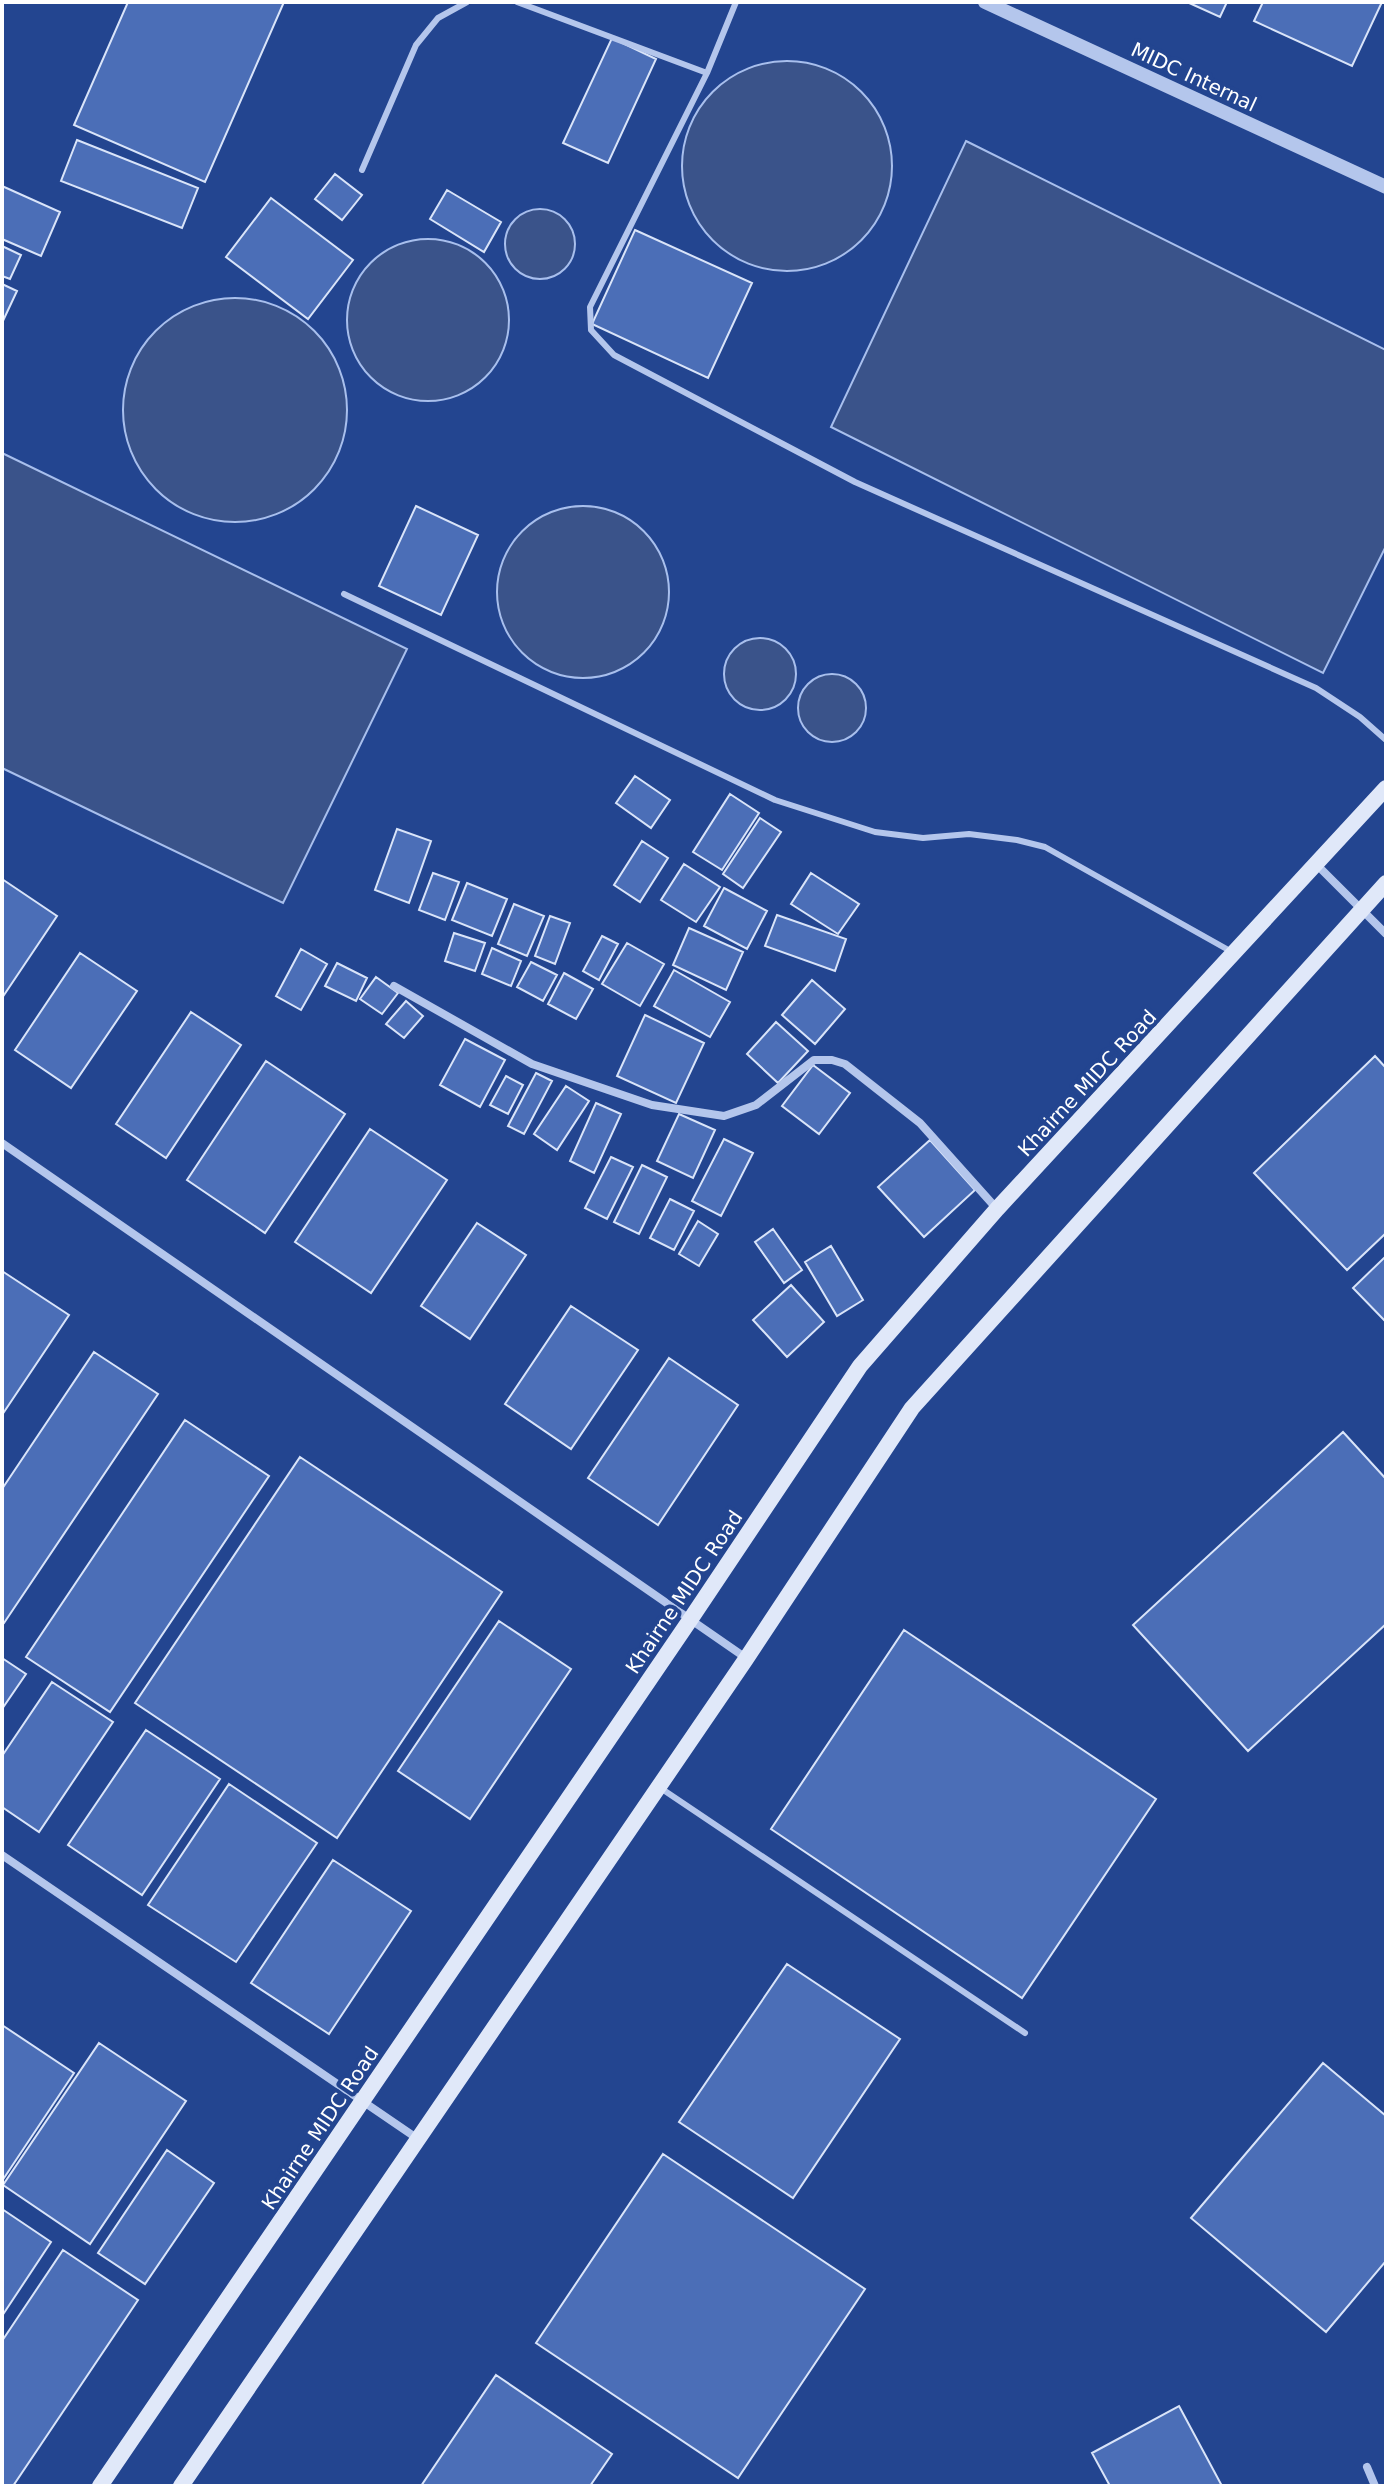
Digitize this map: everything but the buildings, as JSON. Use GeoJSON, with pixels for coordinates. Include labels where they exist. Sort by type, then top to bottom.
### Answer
{"type":"FeatureCollection","features":[{"type":"Feature","properties":{"kind":"main road","name":"Khairne MIDC Road"},"geometry":{"type":"LineString","coordinates":[[100,2486],[860,1366],[997,1209],[1386,788]]}},
{"type":"Feature","properties":{"kind":"main road"},"geometry":{"type":"LineString","coordinates":[[181,2486],[746,1659],[912,1408],[1386,883]]}},
{"type":"Feature","properties":{"kind":"street","name":"MIDC Internal"},"geometry":{"type":"LineString","coordinates":[[985,2],[1386,187]]}},
{"type":"Feature","properties":{"kind":"street"},"geometry":{"type":"LineString","coordinates":[[1316,864],[1386,934]]}},
{"type":"Feature","properties":{"kind":"street"},"geometry":{"type":"LineString","coordinates":[[394,986],[532,1064],[652,1105],[724,1116],[756,1105],[814,1060],[845,1064],[920,1123],[997,1209]]}},
{"type":"Feature","properties":{"kind":"street"},"geometry":{"type":"LineString","coordinates":[[2,1143],[746,1659]]}},
{"type":"Feature","properties":{"kind":"street"},"geometry":{"type":"LineString","coordinates":[[2,1855],[419,2139]]}},
{"type":"Feature","properties":{"kind":"street"},"geometry":{"type":"LineString","coordinates":[[1367,2467],[1375,2486]]}},
{"type":"Feature","properties":{"kind":"lane"},"geometry":{"type":"LineString","coordinates":[[362,170],[416,45],[438,18],[467,2]]}},
{"type":"Feature","properties":{"kind":"lane"},"geometry":{"type":"LineString","coordinates":[[517,2],[707,73]]}},
{"type":"Feature","properties":{"kind":"lane"},"geometry":{"type":"LineString","coordinates":[[736,2],[707,73],[590,307],[591,330],[614,355],[855,482],[1316,688],[1360,717],[1386,740]]}},
{"type":"Feature","properties":{"kind":"lane"},"geometry":{"type":"LineString","coordinates":[[344,594],[775,800],[875,832],[923,838],[969,834],[1045,847],[1235,953]]}},
{"type":"Feature","properties":{"kind":"lane"},"geometry":{"type":"LineString","coordinates":[[659,1787],[1025,2033]]}},
{"type":"Feature","properties":{"kind":"water"},"geometry":{"type":"Polygon","coordinates":[[[787,61],[827,69],[861,92],[884,126],[892,166],[884,206],[861,240],[827,263],[787,271],[747,263],[713,240],[690,206],[682,166],[690,126],[713,92],[747,69],[787,61]]]}},
{"type":"Feature","properties":{"kind":"water"},"geometry":{"type":"Polygon","coordinates":[[[966,141],[1386,350],[1386,546],[1323,673],[831,427],[966,141]]]}},
{"type":"Feature","properties":{"kind":"water"},"geometry":{"type":"Polygon","coordinates":[[[540,209],[565,219],[575,244],[565,269],[540,279],[515,269],[505,244],[515,219],[540,209]]]}},
{"type":"Feature","properties":{"kind":"water"},"geometry":{"type":"Polygon","coordinates":[[[428,239],[459,246],[485,263],[502,289],[509,320],[502,351],[485,377],[459,394],[428,401],[397,394],[371,377],[354,351],[347,320],[354,289],[371,263],[397,246],[428,239]]]}},
{"type":"Feature","properties":{"kind":"water"},"geometry":{"type":"Polygon","coordinates":[[[235,298],[278,307],[314,331],[338,367],[347,410],[338,453],[314,489],[278,513],[235,522],[192,513],[156,489],[132,453],[123,410],[132,367],[156,331],[192,307],[235,298]]]}},
{"type":"Feature","properties":{"kind":"water"},"geometry":{"type":"Polygon","coordinates":[[[2,453],[407,649],[283,903],[2,768],[2,453]]]}},
{"type":"Feature","properties":{"kind":"water"},"geometry":{"type":"Polygon","coordinates":[[[583,506],[616,513],[644,531],[662,559],[669,592],[662,625],[644,653],[616,671],[583,678],[550,671],[522,653],[504,625],[497,592],[504,559],[522,531],[550,513],[583,506]]]}},
{"type":"Feature","properties":{"kind":"water"},"geometry":{"type":"Polygon","coordinates":[[[760,638],[780,644],[790,654],[796,674],[790,694],[780,704],[760,710],[740,704],[730,694],[724,674],[730,654],[740,644],[760,638]]]}},
{"type":"Feature","properties":{"kind":"water"},"geometry":{"type":"Polygon","coordinates":[[[832,674],[856,684],[866,708],[856,732],[832,742],[808,732],[798,708],[808,684],[832,674]]]}}]}
